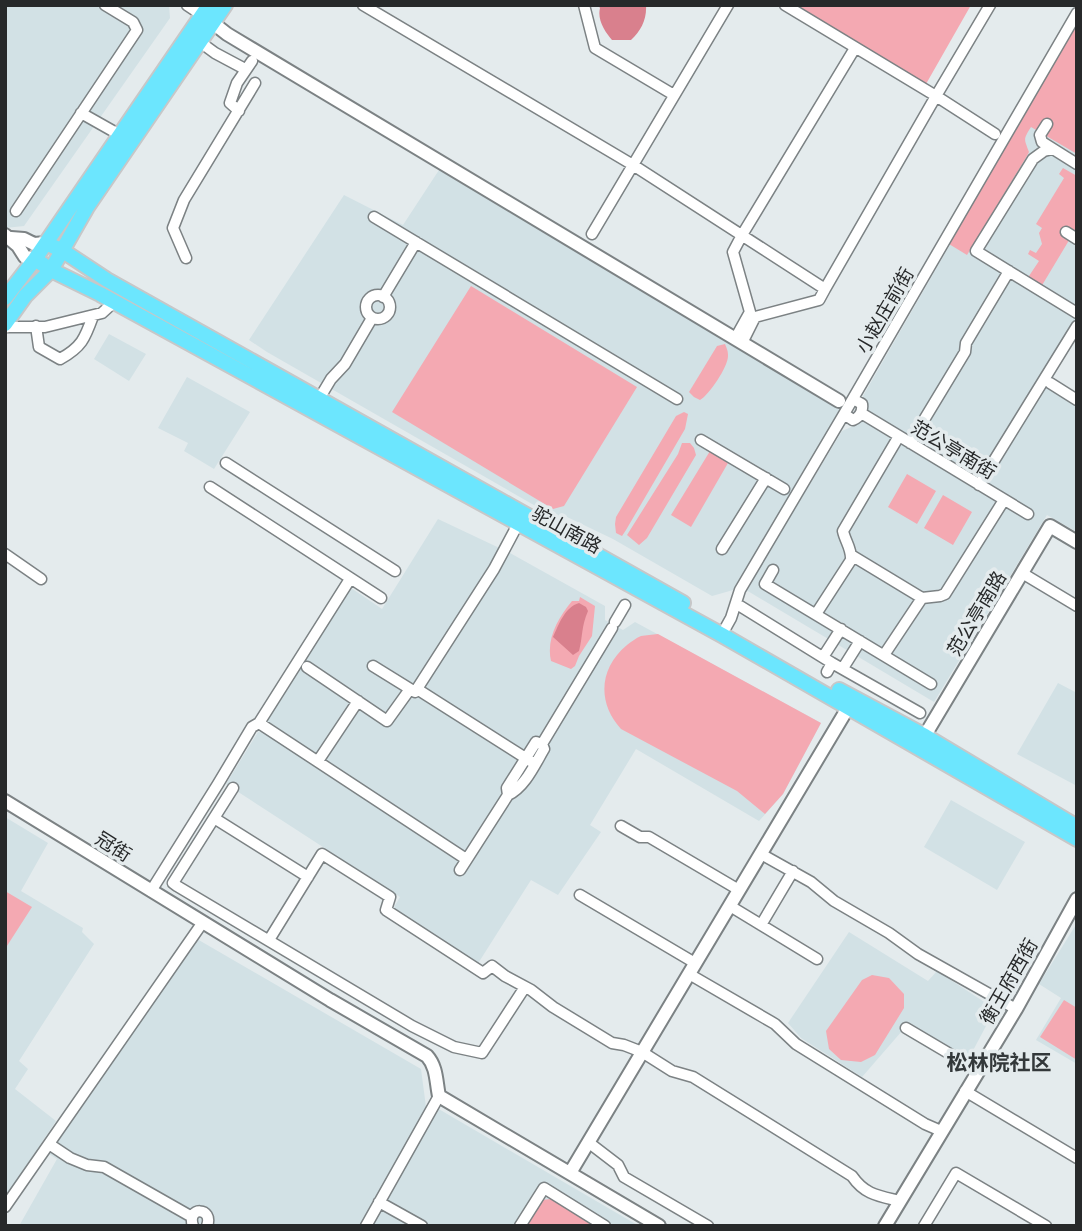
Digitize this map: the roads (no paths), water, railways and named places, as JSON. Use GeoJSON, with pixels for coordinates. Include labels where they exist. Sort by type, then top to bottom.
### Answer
{"type":"FeatureCollection","features":[{"type":"Feature","properties":{"kind":"main road"},"geometry":{"type":"LineString","coordinates":[[5,298],[208,15],[225,5]]}},
{"type":"Feature","properties":{"kind":"main road"},"geometry":{"type":"LineString","coordinates":[[5,326],[25,296],[51,270],[87,207],[200,42],[208,15]]}},
{"type":"Feature","properties":{"kind":"main road","name":"驼山南路"},"geometry":{"type":"LineString","coordinates":[[46,243],[107,280],[726,627],[851,702]]}},
{"type":"Feature","properties":{"kind":"main road","name":"驼山南路"},"geometry":{"type":"LineString","coordinates":[[35,259],[1076,827]]}},
{"type":"Feature","properties":{"kind":"street"},"geometry":{"type":"LineString","coordinates":[[16,211],[137,30],[133,22],[105,5]]}},
{"type":"Feature","properties":{"kind":"street"},"geometry":{"type":"LineString","coordinates":[[187,5],[208,15],[275,62],[839,401]]}},
{"type":"Feature","properties":{"kind":"street"},"geometry":{"type":"LineString","coordinates":[[363,5],[633,165],[825,289]]}},
{"type":"Feature","properties":{"kind":"street"},"geometry":{"type":"LineString","coordinates":[[584,5],[595,48],[674,95]]}},
{"type":"Feature","properties":{"kind":"street"},"geometry":{"type":"LineString","coordinates":[[592,234],[728,5]]}},
{"type":"Feature","properties":{"kind":"street"},"geometry":{"type":"LineString","coordinates":[[785,5],[995,134]]}},
{"type":"Feature","properties":{"kind":"street"},"geometry":{"type":"LineString","coordinates":[[739,341],[755,317],[818,300],[990,5]]}},
{"type":"Feature","properties":{"kind":"street","name":"小赵庄前街"},"geometry":{"type":"LineString","coordinates":[[726,627],[740,590],[1077,13]]}},
{"type":"Feature","properties":{"kind":"street"},"geometry":{"type":"LineString","coordinates":[[200,42],[215,53],[249,65],[237,83],[230,103],[239,111]]}},
{"type":"Feature","properties":{"kind":"street"},"geometry":{"type":"LineString","coordinates":[[739,341],[750,312],[733,252],[855,47]]}},
{"type":"Feature","properties":{"kind":"street"},"geometry":{"type":"LineString","coordinates":[[186,258],[173,228],[184,200],[256,83]]}},
{"type":"Feature","properties":{"kind":"street"},"geometry":{"type":"LineString","coordinates":[[81,113],[120,135]]}},
{"type":"Feature","properties":{"kind":"street"},"geometry":{"type":"LineString","coordinates":[[1047,124],[1040,140],[1077,164]]}},
{"type":"Feature","properties":{"kind":"street"},"geometry":{"type":"LineString","coordinates":[[1052,149],[1033,159],[976,251],[1076,312]]}},
{"type":"Feature","properties":{"kind":"street"},"geometry":{"type":"LineString","coordinates":[[374,217],[677,399]]}},
{"type":"Feature","properties":{"kind":"street"},"geometry":{"type":"LineString","coordinates":[[1066,232],[1077,239]]}},
{"type":"Feature","properties":{"kind":"street"},"geometry":{"type":"LineString","coordinates":[[8,237],[24,239],[34,244],[46,243]]}},
{"type":"Feature","properties":{"kind":"street"},"geometry":{"type":"LineString","coordinates":[[8,237],[25,257],[35,259]]}},
{"type":"Feature","properties":{"kind":"street"},"geometry":{"type":"LineString","coordinates":[[383,297],[416,242]]}},
{"type":"Feature","properties":{"kind":"street"},"geometry":{"type":"LineString","coordinates":[[910,443],[965,352],[966,343],[1009,271]]}},
{"type":"Feature","properties":{"kind":"street"},"geometry":{"type":"LineString","coordinates":[[374,296],[383,297],[390,305],[389,313],[384,318],[372,318],[367,312],[368,300],[374,296]]}},
{"type":"Feature","properties":{"kind":"street"},"geometry":{"type":"LineString","coordinates":[[5,326],[45,327],[102,313],[114,302]]}},
{"type":"Feature","properties":{"kind":"street"},"geometry":{"type":"LineString","coordinates":[[36,326],[39,347],[60,359],[75,351],[93,316]]}},
{"type":"Feature","properties":{"kind":"street"},"geometry":{"type":"LineString","coordinates":[[318,399],[345,364],[372,318]]}},
{"type":"Feature","properties":{"kind":"street"},"geometry":{"type":"LineString","coordinates":[[979,485],[1077,326]]}},
{"type":"Feature","properties":{"kind":"street"},"geometry":{"type":"LineString","coordinates":[[1050,383],[1077,400]]}},
{"type":"Feature","properties":{"kind":"street"},"geometry":{"type":"LineString","coordinates":[[844,414],[853,420],[861,414],[862,404],[853,399]]}},
{"type":"Feature","properties":{"kind":"street","name":"范公亭南街"},"geometry":{"type":"LineString","coordinates":[[861,414],[1028,514]]}},
{"type":"Feature","properties":{"kind":"street"},"geometry":{"type":"LineString","coordinates":[[816,614],[851,560],[844,531],[899,436]]}},
{"type":"Feature","properties":{"kind":"street"},"geometry":{"type":"LineString","coordinates":[[701,440],[784,489]]}},
{"type":"Feature","properties":{"kind":"street"},"geometry":{"type":"LineString","coordinates":[[226,463],[395,571]]}},
{"type":"Feature","properties":{"kind":"street"},"geometry":{"type":"LineString","coordinates":[[722,549],[766,478]]}},
{"type":"Feature","properties":{"kind":"street"},"geometry":{"type":"LineString","coordinates":[[210,487],[381,598]]}},
{"type":"Feature","properties":{"kind":"street"},"geometry":{"type":"LineString","coordinates":[[851,555],[922,598],[940,596],[945,594],[1004,500]]}},
{"type":"Feature","properties":{"kind":"street"},"geometry":{"type":"LineString","coordinates":[[307,667],[387,722],[413,689],[494,569],[519,524]]}},
{"type":"Feature","properties":{"kind":"street","name":"范公亭南路"},"geometry":{"type":"LineString","coordinates":[[921,741],[1050,526],[1077,542]]}},
{"type":"Feature","properties":{"kind":"street"},"geometry":{"type":"LineString","coordinates":[[5,555],[41,579]]}},
{"type":"Feature","properties":{"kind":"street"},"geometry":{"type":"LineString","coordinates":[[773,570],[765,584],[931,684]]}},
{"type":"Feature","properties":{"kind":"street"},"geometry":{"type":"LineString","coordinates":[[1022,573],[1077,606]]}},
{"type":"Feature","properties":{"kind":"street"},"geometry":{"type":"LineString","coordinates":[[151,891],[252,727],[258,723],[350,579]]}},
{"type":"Feature","properties":{"kind":"street"},"geometry":{"type":"LineString","coordinates":[[884,655],[922,598]]}},
{"type":"Feature","properties":{"kind":"street"},"geometry":{"type":"LineString","coordinates":[[460,870],[508,795],[516,791],[535,764],[544,749],[542,744],[625,605]]}},
{"type":"Feature","properties":{"kind":"street"},"geometry":{"type":"LineString","coordinates":[[740,606],[828,664],[843,668],[920,713]]}},
{"type":"Feature","properties":{"kind":"street"},"geometry":{"type":"LineString","coordinates":[[828,664],[841,629]]}},
{"type":"Feature","properties":{"kind":"street"},"geometry":{"type":"LineString","coordinates":[[843,668],[860,641]]}},
{"type":"Feature","properties":{"kind":"street"},"geometry":{"type":"LineString","coordinates":[[373,666],[535,764]]}},
{"type":"Feature","properties":{"kind":"street"},"geometry":{"type":"LineString","coordinates":[[318,761],[358,701]]}},
{"type":"Feature","properties":{"kind":"street"},"geometry":{"type":"LineString","coordinates":[[570,1172],[851,702]]}},
{"type":"Feature","properties":{"kind":"street"},"geometry":{"type":"LineString","coordinates":[[258,723],[466,859]]}},
{"type":"Feature","properties":{"kind":"street"},"geometry":{"type":"LineString","coordinates":[[508,795],[506,788],[525,758],[536,742],[542,744]]}},
{"type":"Feature","properties":{"kind":"street"},"geometry":{"type":"LineString","coordinates":[[233,788],[173,883],[412,1026],[454,1047],[482,1054],[525,987]]}},
{"type":"Feature","properties":{"kind":"street","name":"冠街"},"geometry":{"type":"LineString","coordinates":[[5,802],[427,1056],[436,1073],[439,1096]]}},
{"type":"Feature","properties":{"kind":"street"},"geometry":{"type":"LineString","coordinates":[[214,818],[308,877]]}},
{"type":"Feature","properties":{"kind":"street"},"geometry":{"type":"LineString","coordinates":[[621,826],[640,837],[649,837],[739,890]]}},
{"type":"Feature","properties":{"kind":"street"},"geometry":{"type":"LineString","coordinates":[[761,854],[811,882],[834,901],[889,933],[918,954],[1016,1009]]}},
{"type":"Feature","properties":{"kind":"street"},"geometry":{"type":"LineString","coordinates":[[269,940],[322,855],[390,897],[386,911],[483,973],[492,966],[612,1042],[642,1052],[672,1071],[692,1077],[756,1115],[852,1176],[870,1193],[900,1201]]}},
{"type":"Feature","properties":{"kind":"street"},"geometry":{"type":"LineString","coordinates":[[761,925],[793,872]]}},
{"type":"Feature","properties":{"kind":"street"},"geometry":{"type":"LineString","coordinates":[[580,895],[775,1024],[796,1044],[925,1124],[941,1131]]}},
{"type":"Feature","properties":{"kind":"street","name":"衡王府西街"},"geometry":{"type":"LineString","coordinates":[[885,1226],[1016,1009],[1077,899]]}},
{"type":"Feature","properties":{"kind":"street"},"geometry":{"type":"LineString","coordinates":[[730,905],[817,959]]}},
{"type":"Feature","properties":{"kind":"street"},"geometry":{"type":"LineString","coordinates":[[5,1207],[202,922]]}},
{"type":"Feature","properties":{"kind":"street"},"geometry":{"type":"LineString","coordinates":[[906,1028],[977,1070]]}},
{"type":"Feature","properties":{"kind":"street"},"geometry":{"type":"LineString","coordinates":[[965,1091],[1077,1158]]}},
{"type":"Feature","properties":{"kind":"street"},"geometry":{"type":"LineString","coordinates":[[366,1226],[439,1096],[659,1226]]}},
{"type":"Feature","properties":{"kind":"street"},"geometry":{"type":"LineString","coordinates":[[588,1142],[618,1165],[624,1177],[708,1226]]}},
{"type":"Feature","properties":{"kind":"street"},"geometry":{"type":"LineString","coordinates":[[49,1144],[87,1165],[104,1167],[192,1221],[197,1212],[204,1212],[209,1217],[208,1226]]}},
{"type":"Feature","properties":{"kind":"street"},"geometry":{"type":"LineString","coordinates":[[924,1226],[956,1172],[1046,1226]]}},
{"type":"Feature","properties":{"kind":"street"},"geometry":{"type":"LineString","coordinates":[[520,1226],[544,1188],[605,1226]]}},
{"type":"Feature","properties":{"kind":"street"},"geometry":{"type":"LineString","coordinates":[[379,1202],[422,1226]]}},
{"type":"Feature","properties":{"kind":"district","name":"松林院社区"},"geometry":{"type":"Point","coordinates":[999,1061]}}]}
